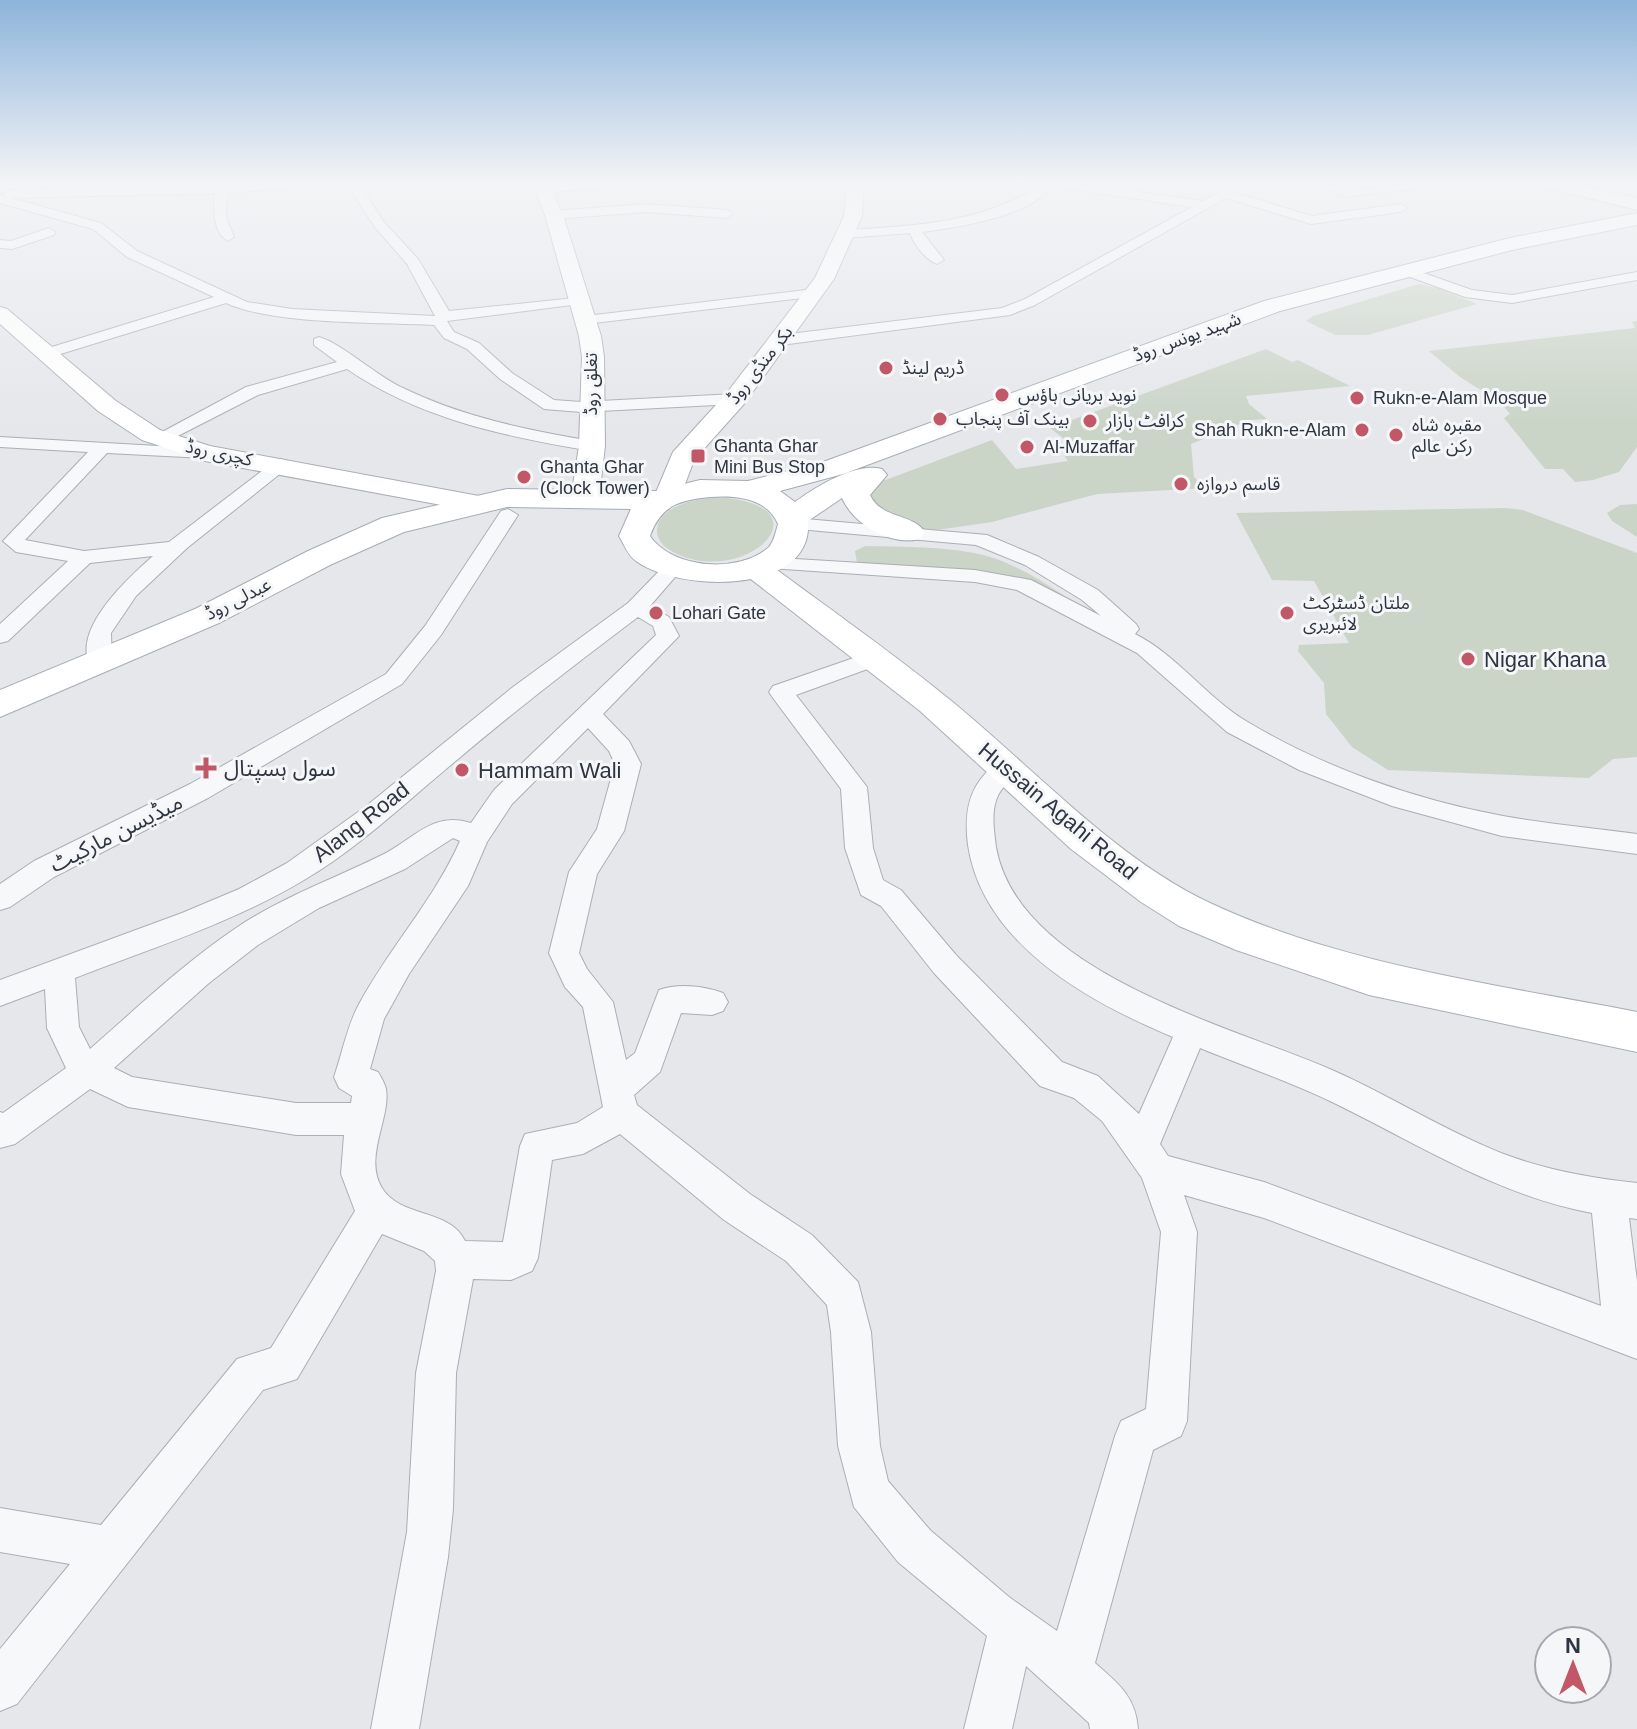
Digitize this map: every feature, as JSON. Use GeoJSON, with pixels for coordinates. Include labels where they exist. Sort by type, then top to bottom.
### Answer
{"type":"FeatureCollection","features":[{"type":"Feature","properties":{"kind":"main road","name":"تغلق روڈ"},"geometry":{"type":"LineString","coordinates":[[568,263],[593,357],[592,446],[585,498]]}},
{"type":"Feature","properties":{"kind":"main road","name":"بکر منڈی روڈ"},"geometry":{"type":"LineString","coordinates":[[665,498],[682,458],[735,399],[781,340],[832,263]]}},
{"type":"Feature","properties":{"kind":"main road","name":"شہید یونس روڈ"},"geometry":{"type":"LineString","coordinates":[[748,490],[833,468],[1272,306],[1439,263]]}},
{"type":"Feature","properties":{"kind":"main road","name":"شہید یونس روڈ"},"geometry":{"type":"LineString","coordinates":[[794,521],[822,496],[988,424],[1210,337],[1283,311],[1467,263]]}},
{"type":"Feature","properties":{"kind":"main road","name":"کچری روڈ"},"geometry":{"type":"LineString","coordinates":[[0,313],[117,413],[135,427],[160,438],[205,453],[282,465],[494,509]]}},
{"type":"Feature","properties":{"kind":"main road"},"geometry":{"type":"LineString","coordinates":[[872,475],[855,494],[864,512],[877,521],[909,532]]}},
{"type":"Feature","properties":{"kind":"main road","name":"عبدلی روڈ"},"geometry":{"type":"LineString","coordinates":[[494,509],[507,498],[665,498],[707,488],[748,490]]}},
{"type":"Feature","properties":{"kind":"main road"},"geometry":{"type":"LineString","coordinates":[[665,498],[644,513],[635,530],[643,552],[672,569],[722,573],[758,565],[788,545],[794,521],[771,498],[748,490]]}},
{"type":"Feature","properties":{"kind":"main road","name":"عبدلی روڈ"},"geometry":{"type":"LineString","coordinates":[[0,704],[207,616],[353,541],[393,525],[494,509],[635,530]]}},
{"type":"Feature","properties":{"kind":"main road","name":"Hussain Agahi Road"},"geometry":{"type":"LineString","coordinates":[[758,565],[932,703],[1085,839],[1155,891],[1194,914],[1369,977],[1637,1032]]}},
{"type":"Feature","properties":{"kind":"street"},"geometry":{"type":"LineString","coordinates":[[150,263],[224,299],[264,310],[442,318],[814,293]]}},
{"type":"Feature","properties":{"kind":"street"},"geometry":{"type":"LineString","coordinates":[[413,263],[449,335],[473,346],[506,376],[550,405],[591,407],[735,399]]}},
{"type":"Feature","properties":{"kind":"street"},"geometry":{"type":"LineString","coordinates":[[781,340],[1005,312],[1030,302],[1101,263]]}},
{"type":"Feature","properties":{"kind":"street"},"geometry":{"type":"LineString","coordinates":[[1415,274],[1470,294],[1512,299],[1637,276]]}},
{"type":"Feature","properties":{"kind":"street"},"geometry":{"type":"LineString","coordinates":[[48,353],[224,299]]}},
{"type":"Feature","properties":{"kind":"street"},"geometry":{"type":"LineString","coordinates":[[319,342],[390,389],[434,407],[521,432],[592,446]]}},
{"type":"Feature","properties":{"kind":"street"},"geometry":{"type":"LineString","coordinates":[[160,438],[252,391],[348,364]]}},
{"type":"Feature","properties":{"kind":"street"},"geometry":{"type":"LineString","coordinates":[[4,445],[205,453]]}},
{"type":"Feature","properties":{"kind":"street"},"geometry":{"type":"LineString","coordinates":[[101,449],[13,541],[23,548],[84,557],[175,548]]}},
{"type":"Feature","properties":{"kind":"street"},"geometry":{"type":"LineString","coordinates":[[100,664],[100,634],[117,601],[175,548],[282,465]]}},
{"type":"Feature","properties":{"kind":"street","name":"میڈیسن مارکیٹ"},"geometry":{"type":"LineString","coordinates":[[0,899],[44,869],[199,791],[394,679],[433,630],[494,509]]}},
{"type":"Feature","properties":{"kind":"street"},"geometry":{"type":"LineString","coordinates":[[794,521],[980,539],[1032,561],[1103,604],[1145,648],[1208,705],[1236,726],[1282,752],[1343,779],[1401,799],[1502,826],[1637,844]]}},
{"type":"Feature","properties":{"kind":"street"},"geometry":{"type":"LineString","coordinates":[[0,636],[84,557]]}},
{"type":"Feature","properties":{"kind":"street"},"geometry":{"type":"LineString","coordinates":[[758,565],[975,576],[1010,581],[1063,604],[1145,648]]}},
{"type":"Feature","properties":{"kind":"street","name":"Alang Road"},"geometry":{"type":"LineString","coordinates":[[0,993],[192,921],[249,897],[297,871],[374,814],[521,693],[636,608],[672,569]]}},
{"type":"Feature","properties":{"kind":"street"},"geometry":{"type":"LineString","coordinates":[[395,1729],[429,1531],[439,1351],[450,1302],[454,1260],[444,1243],[425,1233],[387,1221],[365,1200],[358,1172],[370,1090],[366,1083],[357,1083],[351,1077],[369,1016],[398,965],[458,878],[477,836],[503,797],[668,636],[668,627],[662,621],[636,608]]}},
{"type":"Feature","properties":{"kind":"street"},"geometry":{"type":"LineString","coordinates":[[876,658],[781,692],[827,756],[854,787],[859,848],[871,887],[891,898],[945,964],[1052,1075],[1071,1077],[1101,1099],[1132,1129],[1149,1158],[1179,1232],[1166,1421],[1136,1436],[1069,1671]]}},
{"type":"Feature","properties":{"kind":"street"},"geometry":{"type":"LineString","coordinates":[[590,715],[620,747],[628,764],[610,831],[583,872],[564,953],[576,978],[597,1002],[620,1101],[737,1207],[799,1248],[844,1296],[851,1332],[859,1446],[869,1492],[914,1546],[1069,1671],[1113,1713],[1114,1729]]}},
{"type":"Feature","properties":{"kind":"street"},"geometry":{"type":"LineString","coordinates":[[1005,769],[984,795],[980,840],[992,883],[1026,928],[1062,960],[1098,985],[1191,1032],[1317,1079],[1517,1176],[1623,1200],[1630,1337],[1149,1158]]}},
{"type":"Feature","properties":{"kind":"street"},"geometry":{"type":"LineString","coordinates":[[0,1128],[3,1133],[88,1071],[198,974],[247,936],[309,900],[395,861],[441,831],[454,828],[477,836]]}},
{"type":"Feature","properties":{"kind":"street"},"geometry":{"type":"LineString","coordinates":[[59,970],[63,1028],[79,1061],[88,1071],[128,1092],[296,1119],[365,1119]]}},
{"type":"Feature","properties":{"kind":"street"},"geometry":{"type":"LineString","coordinates":[[454,1260],[511,1261],[519,1258],[537,1146],[583,1138],[620,1101],[648,1062],[670,999],[712,1002]]}},
{"type":"Feature","properties":{"kind":"street"},"geometry":{"type":"LineString","coordinates":[[1149,1158],[1191,1032]]}},
{"type":"Feature","properties":{"kind":"street"},"geometry":{"type":"LineString","coordinates":[[0,1687],[251,1373],[283,1365],[376,1210]]}},
{"type":"Feature","properties":{"kind":"street"},"geometry":{"type":"LineString","coordinates":[[0,1530],[110,1549]]}},
{"type":"Feature","properties":{"kind":"street"},"geometry":{"type":"LineString","coordinates":[[988,1729],[1012,1627]]}},
{"type":"Feature","properties":{"kind":"shaded area"},"geometry":{"type":"Polygon","coordinates":[[[1419,284],[1477,304],[1368,335],[1335,335],[1306,321],[1313,316],[1419,284]]]}},
{"type":"Feature","properties":{"kind":"shaded area"},"geometry":{"type":"Polygon","coordinates":[[[1637,321],[1637,447],[1619,472],[1593,480],[1575,482],[1563,469],[1545,469],[1504,418],[1510,414],[1500,402],[1460,377],[1429,351],[1635,328],[1632,322],[1637,321]]]}},
{"type":"Feature","properties":{"kind":"shaded area"},"geometry":{"type":"Polygon","coordinates":[[[1266,349],[1292,362],[1298,360],[1350,386],[1246,396],[1249,404],[1267,419],[1250,420],[1191,444],[1194,477],[1206,488],[1097,494],[992,522],[937,530],[913,528],[871,508],[867,487],[992,440],[1016,469],[1068,461],[1064,455],[1076,448],[1050,428],[1266,349]]]}},
{"type":"Feature","properties":{"kind":"shaded area"},"geometry":{"type":"Polygon","coordinates":[[[717,497],[751,503],[769,514],[773,527],[766,541],[750,553],[727,560],[702,561],[675,553],[661,542],[657,535],[659,522],[671,509],[717,497]]]}},
{"type":"Feature","properties":{"kind":"shaded area"},"geometry":{"type":"Polygon","coordinates":[[[1637,504],[1637,537],[1612,521],[1607,513],[1620,505],[1637,504]]]}},
{"type":"Feature","properties":{"kind":"shaded area"},"geometry":{"type":"Polygon","coordinates":[[[1523,510],[1637,553],[1637,757],[1613,759],[1589,778],[1388,770],[1352,747],[1326,714],[1324,683],[1298,651],[1299,645],[1349,643],[1314,581],[1272,580],[1236,513],[1523,510]]]}},
{"type":"Feature","properties":{"kind":"shaded area"},"geometry":{"type":"Polygon","coordinates":[[[865,546],[942,549],[1003,561],[1033,576],[1105,623],[1035,586],[857,563],[855,551],[865,546]]]}},
{"type":"Feature","properties":{"kind":"place","name":"ڈریم لینڈ"},"geometry":{"type":"Point","coordinates":[886,368]}},
{"type":"Feature","properties":{"kind":"place","name":"نوید بریانی ہاؤس"},"geometry":{"type":"Point","coordinates":[1002,395]}},
{"type":"Feature","properties":{"kind":"place","name":"Rukn-e-Alam Mosque"},"geometry":{"type":"Point","coordinates":[1357,398]}},
{"type":"Feature","properties":{"kind":"place","name":"بینک آف پنجاب"},"geometry":{"type":"Point","coordinates":[940,419]}},
{"type":"Feature","properties":{"kind":"place","name":"کرافٹ بازار"},"geometry":{"type":"Point","coordinates":[1090,421]}},
{"type":"Feature","properties":{"kind":"place","name":"Shah Rukn-e-Alam"},"geometry":{"type":"Point","coordinates":[1362,430]}},
{"type":"Feature","properties":{"kind":"place","name":"مقبرہ شاہ رکن عالم"},"geometry":{"type":"Point","coordinates":[1396,435]}},
{"type":"Feature","properties":{"kind":"place","name":"Al-Muzaffar"},"geometry":{"type":"Point","coordinates":[1027,447]}},
{"type":"Feature","properties":{"kind":"place","name":"Ghanta Ghar Mini Bus Stop"},"geometry":{"type":"Point","coordinates":[698,456]}},
{"type":"Feature","properties":{"kind":"place","name":"Ghanta Ghar (Clock Tower)"},"geometry":{"type":"Point","coordinates":[524,477]}},
{"type":"Feature","properties":{"kind":"place","name":"قاسم دروازہ"},"geometry":{"type":"Point","coordinates":[1181,484]}},
{"type":"Feature","properties":{"kind":"place","name":"Lohari Gate"},"geometry":{"type":"Point","coordinates":[656,613]}},
{"type":"Feature","properties":{"kind":"place","name":"ملتان ڈسٹرکٹ لائبریری"},"geometry":{"type":"Point","coordinates":[1287,613]}},
{"type":"Feature","properties":{"kind":"place","name":"Nigar Khana"},"geometry":{"type":"Point","coordinates":[1468,659]}},
{"type":"Feature","properties":{"kind":"place","name":"سول ہسپتال"},"geometry":{"type":"Point","coordinates":[206,768]}},
{"type":"Feature","properties":{"kind":"place","name":"Hammam Wali"},"geometry":{"type":"Point","coordinates":[462,770]}}]}
